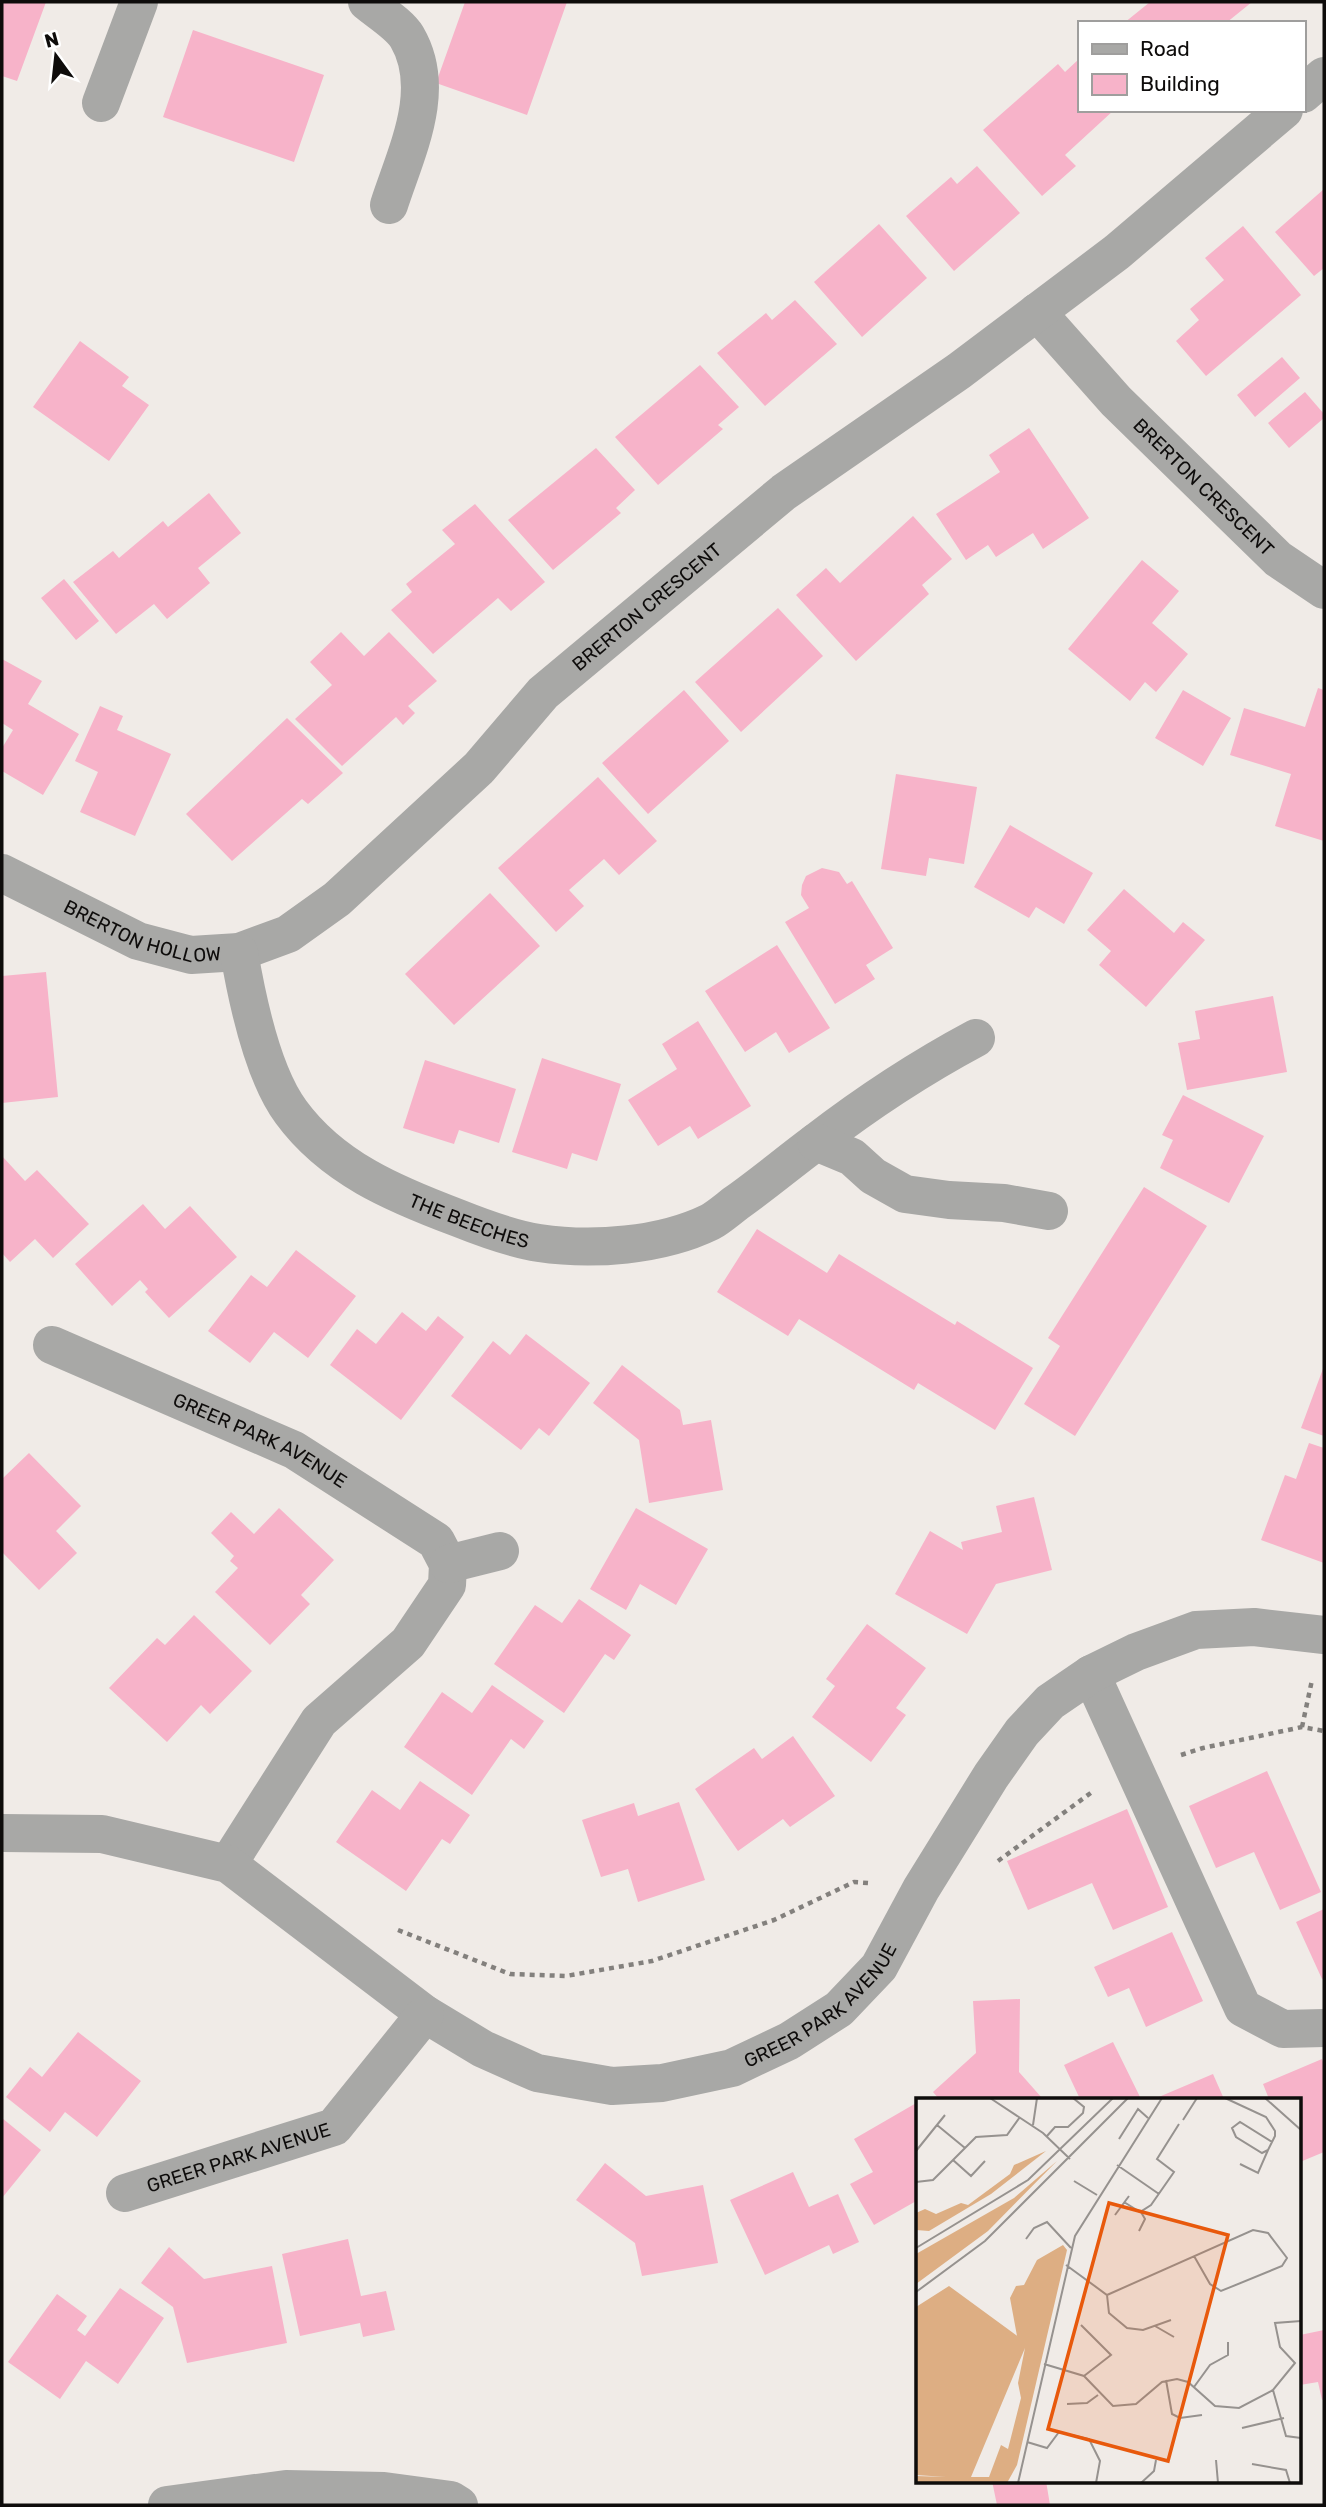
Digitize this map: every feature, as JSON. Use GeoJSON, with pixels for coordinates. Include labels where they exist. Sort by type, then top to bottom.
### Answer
{"type":"FeatureCollection","features":[{"type":"Feature","properties":{"kind":"street"},"geometry":{"type":"LineString","coordinates":[[102,103],[139,2]]}},
{"type":"Feature","properties":{"kind":"street"},"geometry":{"type":"LineString","coordinates":[[367,2],[406,35],[419,65],[419,111],[389,205]]}},
{"type":"Feature","properties":{"kind":"street"},"geometry":{"type":"LineString","coordinates":[[1305,92],[1324,76]]}},
{"type":"Feature","properties":{"kind":"street","name":"BRERTON CRESCENT"},"geometry":{"type":"LineString","coordinates":[[288,934],[347,890],[479,768],[543,693],[687,572],[784,492],[959,371],[1117,252],[1282,112]]}},
{"type":"Feature","properties":{"kind":"street","name":"BRERTON CRESCENT"},"geometry":{"type":"LineString","coordinates":[[1037,312],[1116,401],[1278,559],[1324,590]]}},
{"type":"Feature","properties":{"kind":"street","name":"BRERTON HOLLOW"},"geometry":{"type":"LineString","coordinates":[[2,873],[138,941],[191,955],[239,952],[288,934]]}},
{"type":"Feature","properties":{"kind":"street","name":"THE BEECHES"},"geometry":{"type":"LineString","coordinates":[[239,952],[249,1010],[270,1071],[289,1110],[313,1139],[345,1166],[399,1196],[481,1227],[538,1243],[605,1246],[662,1239],[711,1221],[917,1070],[975,1038]]}},
{"type":"Feature","properties":{"kind":"street"},"geometry":{"type":"LineString","coordinates":[[816,1142],[852,1157],[873,1176],[905,1194],[1004,1203],[1049,1211]]}},
{"type":"Feature","properties":{"kind":"street","name":"GREER PARK AVENUE"},"geometry":{"type":"LineString","coordinates":[[52,1345],[294,1450],[436,1541],[448,1564]]}},
{"type":"Feature","properties":{"kind":"street"},"geometry":{"type":"LineString","coordinates":[[228,1864],[319,1721],[408,1643],[447,1585],[448,1564],[500,1551]]}},
{"type":"Feature","properties":{"kind":"street","name":"GREER PARK AVENUE"},"geometry":{"type":"LineString","coordinates":[[2,1833],[103,1834],[228,1864],[425,2014],[483,2049],[537,2073],[612,2085],[662,2082],[732,2068],[789,2041],[838,2010],[879,1967],[921,1889],[990,1776],[1022,1732],[1050,1702],[1091,1674],[1136,1652],[1196,1630],[1254,1627],[1324,1635]]}},
{"type":"Feature","properties":{"kind":"street"},"geometry":{"type":"LineString","coordinates":[[1091,1674],[1242,2008],[1283,2029],[1324,2028]]}},
{"type":"Feature","properties":{"kind":"street","name":"GREER PARK AVENUE"},"geometry":{"type":"LineString","coordinates":[[125,2193],[334,2127],[425,2014]]}},
{"type":"Feature","properties":{"kind":"street"},"geometry":{"type":"LineString","coordinates":[[167,2505],[286,2489],[384,2491],[451,2500],[460,2505]]}},
{"type":"Feature","properties":{"kind":"path"},"geometry":{"type":"LineString","coordinates":[[395,1929],[510,1974],[566,1976],[652,1961],[774,1920],[853,1882],[921,1889]]}},
{"type":"Feature","properties":{"kind":"building"},"geometry":{"type":"Polygon","coordinates":[[[2,2],[46,2],[17,81],[2,76],[2,2]]]}},
{"type":"Feature","properties":{"kind":"building"},"geometry":{"type":"Polygon","coordinates":[[[465,2],[567,2],[527,115],[436,83],[465,2]]]}},
{"type":"Feature","properties":{"kind":"building"},"geometry":{"type":"Polygon","coordinates":[[[1150,2],[1252,2],[1228,21],[1126,21],[1150,2]]]}},
{"type":"Feature","properties":{"kind":"building"},"geometry":{"type":"Polygon","coordinates":[[[193,30],[324,75],[294,162],[163,117],[193,30]]]}},
{"type":"Feature","properties":{"kind":"building"},"geometry":{"type":"Polygon","coordinates":[[[1078,60],[1078,112],[1112,112],[1065,155],[1076,166],[1042,196],[983,130],[1058,64],[1065,72],[1078,60]]]}},
{"type":"Feature","properties":{"kind":"building"},"geometry":{"type":"Polygon","coordinates":[[[977,166],[1020,213],[954,271],[906,216],[951,177],[957,184],[977,166]]]}},
{"type":"Feature","properties":{"kind":"building"},"geometry":{"type":"Polygon","coordinates":[[[1324,189],[1324,268],[1314,276],[1275,232],[1324,189]]]}},
{"type":"Feature","properties":{"kind":"building"},"geometry":{"type":"Polygon","coordinates":[[[879,224],[927,278],[862,337],[814,282],[879,224]]]}},
{"type":"Feature","properties":{"kind":"building"},"geometry":{"type":"Polygon","coordinates":[[[1243,226],[1301,295],[1206,376],[1176,341],[1199,320],[1190,309],[1224,280],[1205,258],[1243,226]]]}},
{"type":"Feature","properties":{"kind":"building"},"geometry":{"type":"Polygon","coordinates":[[[795,300],[837,344],[765,406],[717,353],[766,313],[772,320],[795,300]]]}},
{"type":"Feature","properties":{"kind":"building"},"geometry":{"type":"Polygon","coordinates":[[[80,341],[129,377],[122,386],[149,405],[109,461],[33,407],[80,341]]]}},
{"type":"Feature","properties":{"kind":"building"},"geometry":{"type":"Polygon","coordinates":[[[1282,357],[1300,378],[1255,417],[1237,395],[1282,357]]]}},
{"type":"Feature","properties":{"kind":"building"},"geometry":{"type":"Polygon","coordinates":[[[700,365],[739,407],[718,425],[723,429],[658,485],[615,437],[700,365]]]}},
{"type":"Feature","properties":{"kind":"building"},"geometry":{"type":"Polygon","coordinates":[[[1305,392],[1324,414],[1324,418],[1289,448],[1268,423],[1305,392]]]}},
{"type":"Feature","properties":{"kind":"building"},"geometry":{"type":"Polygon","coordinates":[[[1029,428],[1089,518],[1043,549],[1033,533],[996,557],[988,545],[966,560],[936,514],[1000,472],[989,455],[1029,428]]]}},
{"type":"Feature","properties":{"kind":"building"},"geometry":{"type":"Polygon","coordinates":[[[596,448],[635,490],[616,508],[621,513],[553,570],[508,520],[596,448]]]}},
{"type":"Feature","properties":{"kind":"building"},"geometry":{"type":"Polygon","coordinates":[[[209,493],[241,533],[198,568],[210,583],[167,619],[154,604],[116,634],[73,582],[113,551],[119,558],[163,521],[168,527],[209,493]]]}},
{"type":"Feature","properties":{"kind":"building"},"geometry":{"type":"Polygon","coordinates":[[[475,504],[545,582],[511,611],[498,598],[433,654],[391,610],[412,592],[406,584],[455,544],[442,530],[475,504]]]}},
{"type":"Feature","properties":{"kind":"building"},"geometry":{"type":"Polygon","coordinates":[[[913,516],[952,559],[922,585],[929,594],[856,661],[796,595],[826,568],[840,583],[913,516]]]}},
{"type":"Feature","properties":{"kind":"building"},"geometry":{"type":"Polygon","coordinates":[[[1142,560],[1179,591],[1152,623],[1188,654],[1156,692],[1145,682],[1130,701],[1068,649],[1142,560]]]}},
{"type":"Feature","properties":{"kind":"building"},"geometry":{"type":"Polygon","coordinates":[[[64,579],[99,621],[76,640],[41,598],[64,579]]]}},
{"type":"Feature","properties":{"kind":"building"},"geometry":{"type":"Polygon","coordinates":[[[778,608],[823,656],[741,732],[695,682],[778,608]]]}},
{"type":"Feature","properties":{"kind":"building"},"geometry":{"type":"Polygon","coordinates":[[[341,632],[364,656],[389,632],[437,681],[408,706],[415,713],[403,725],[396,717],[342,766],[295,719],[332,685],[310,662],[341,632]]]}},
{"type":"Feature","properties":{"kind":"building"},"geometry":{"type":"Polygon","coordinates":[[[2,659],[42,681],[28,704],[79,734],[43,795],[2,771],[2,748],[13,730],[2,723],[2,659]]]}},
{"type":"Feature","properties":{"kind":"building"},"geometry":{"type":"Polygon","coordinates":[[[1318,688],[1324,690],[1324,841],[1275,826],[1291,774],[1230,755],[1244,708],[1305,727],[1318,688]]]}},
{"type":"Feature","properties":{"kind":"building"},"geometry":{"type":"Polygon","coordinates":[[[684,690],[729,741],[648,814],[602,763],[684,690]]]}},
{"type":"Feature","properties":{"kind":"building"},"geometry":{"type":"Polygon","coordinates":[[[1183,690],[1231,718],[1203,766],[1155,738],[1183,690]]]}},
{"type":"Feature","properties":{"kind":"building"},"geometry":{"type":"Polygon","coordinates":[[[100,706],[123,716],[117,730],[171,754],[135,836],[80,812],[98,772],[75,761],[100,706]]]}},
{"type":"Feature","properties":{"kind":"building"},"geometry":{"type":"Polygon","coordinates":[[[287,718],[343,773],[308,804],[302,799],[232,861],[186,814],[287,718]]]}},
{"type":"Feature","properties":{"kind":"building"},"geometry":{"type":"Polygon","coordinates":[[[896,774],[977,787],[964,864],[929,858],[926,876],[881,869],[896,774]]]}},
{"type":"Feature","properties":{"kind":"building"},"geometry":{"type":"Polygon","coordinates":[[[598,777],[657,841],[619,875],[604,859],[569,890],[584,906],[556,932],[498,868],[598,777]]]}},
{"type":"Feature","properties":{"kind":"building"},"geometry":{"type":"Polygon","coordinates":[[[1010,825],[1093,873],[1064,924],[1036,907],[1029,918],[974,887],[1010,825]]]}},
{"type":"Feature","properties":{"kind":"building"},"geometry":{"type":"Polygon","coordinates":[[[822,868],[839,872],[847,884],[852,881],[893,948],[866,965],[875,979],[835,1004],[785,922],[809,908],[801,895],[802,885],[806,876],[822,868]]]}},
{"type":"Feature","properties":{"kind":"building"},"geometry":{"type":"Polygon","coordinates":[[[1124,889],[1174,933],[1183,922],[1205,940],[1146,1007],[1099,965],[1111,951],[1087,930],[1124,889]]]}},
{"type":"Feature","properties":{"kind":"building"},"geometry":{"type":"Polygon","coordinates":[[[490,893],[540,946],[454,1025],[405,974],[490,893]]]}},
{"type":"Feature","properties":{"kind":"building"},"geometry":{"type":"Polygon","coordinates":[[[777,945],[830,1028],[789,1053],[776,1032],[745,1052],[705,991],[777,945]]]}},
{"type":"Feature","properties":{"kind":"building"},"geometry":{"type":"Polygon","coordinates":[[[46,972],[58,1097],[2,1103],[2,976],[46,972]]]}},
{"type":"Feature","properties":{"kind":"building"},"geometry":{"type":"Polygon","coordinates":[[[1273,996],[1287,1072],[1187,1090],[1178,1043],[1200,1039],[1195,1011],[1273,996]]]}},
{"type":"Feature","properties":{"kind":"building"},"geometry":{"type":"Polygon","coordinates":[[[698,1021],[751,1106],[698,1139],[690,1126],[658,1146],[628,1100],[677,1069],[662,1044],[698,1021]]]}},
{"type":"Feature","properties":{"kind":"building"},"geometry":{"type":"Polygon","coordinates":[[[542,1058],[621,1084],[597,1161],[572,1153],[567,1169],[512,1152],[542,1058]]]}},
{"type":"Feature","properties":{"kind":"building"},"geometry":{"type":"Polygon","coordinates":[[[425,1060],[516,1089],[499,1143],[459,1130],[454,1144],[403,1128],[425,1060]]]}},
{"type":"Feature","properties":{"kind":"building"},"geometry":{"type":"Polygon","coordinates":[[[1183,1095],[1264,1136],[1229,1203],[1160,1168],[1173,1140],[1162,1135],[1183,1095]]]}},
{"type":"Feature","properties":{"kind":"building"},"geometry":{"type":"Polygon","coordinates":[[[2,1156],[25,1181],[37,1170],[89,1224],[53,1258],[35,1239],[10,1262],[2,1253],[2,1156]]]}},
{"type":"Feature","properties":{"kind":"building"},"geometry":{"type":"Polygon","coordinates":[[[1144,1187],[1207,1226],[1075,1436],[1024,1404],[1060,1346],[1048,1338],[1144,1187]]]}},
{"type":"Feature","properties":{"kind":"building"},"geometry":{"type":"Polygon","coordinates":[[[143,1204],[165,1229],[190,1206],[237,1257],[169,1318],[145,1292],[148,1289],[140,1280],[112,1306],[75,1264],[143,1204]]]}},
{"type":"Feature","properties":{"kind":"building"},"geometry":{"type":"Polygon","coordinates":[[[757,1229],[827,1273],[839,1254],[955,1325],[957,1321],[1033,1368],[995,1430],[918,1383],[914,1390],[799,1319],[788,1336],[717,1292],[757,1229]]]}},
{"type":"Feature","properties":{"kind":"building"},"geometry":{"type":"Polygon","coordinates":[[[296,1250],[356,1296],[308,1358],[274,1332],[250,1363],[208,1331],[251,1275],[267,1287],[296,1250]]]}},
{"type":"Feature","properties":{"kind":"building"},"geometry":{"type":"Polygon","coordinates":[[[402,1312],[426,1331],[438,1316],[464,1337],[401,1420],[330,1365],[357,1329],[376,1344],[402,1312]]]}},
{"type":"Feature","properties":{"kind":"building"},"geometry":{"type":"Polygon","coordinates":[[[526,1334],[590,1383],[549,1436],[539,1428],[521,1450],[451,1396],[493,1341],[510,1355],[526,1334]]]}},
{"type":"Feature","properties":{"kind":"building"},"geometry":{"type":"Polygon","coordinates":[[[622,1365],[680,1410],[683,1425],[711,1420],[723,1490],[649,1503],[639,1440],[593,1403],[622,1365]]]}},
{"type":"Feature","properties":{"kind":"building"},"geometry":{"type":"Polygon","coordinates":[[[1324,1366],[1324,1436],[1301,1428],[1324,1366]]]}},
{"type":"Feature","properties":{"kind":"building"},"geometry":{"type":"Polygon","coordinates":[[[1309,1443],[1324,1448],[1324,1563],[1261,1540],[1285,1475],[1296,1479],[1309,1443]]]}},
{"type":"Feature","properties":{"kind":"building"},"geometry":{"type":"Polygon","coordinates":[[[29,1453],[81,1506],[56,1531],[77,1553],[39,1590],[2,1552],[2,1479],[29,1453]]]}},
{"type":"Feature","properties":{"kind":"building"},"geometry":{"type":"Polygon","coordinates":[[[1034,1497],[1052,1570],[996,1584],[967,1634],[895,1594],[930,1531],[963,1550],[961,1542],[1002,1532],[996,1506],[1034,1497]]]}},
{"type":"Feature","properties":{"kind":"building"},"geometry":{"type":"Polygon","coordinates":[[[279,1508],[334,1560],[301,1595],[310,1604],[270,1645],[215,1592],[238,1568],[230,1561],[234,1556],[211,1533],[231,1512],[254,1534],[279,1508]]]}},
{"type":"Feature","properties":{"kind":"building"},"geometry":{"type":"Polygon","coordinates":[[[636,1508],[708,1549],[676,1605],[640,1584],[626,1610],[590,1589],[636,1508]]]}},
{"type":"Feature","properties":{"kind":"building"},"geometry":{"type":"Polygon","coordinates":[[[579,1599],[631,1635],[614,1660],[605,1654],[564,1713],[494,1664],[535,1605],[562,1623],[579,1599]]]}},
{"type":"Feature","properties":{"kind":"building"},"geometry":{"type":"Polygon","coordinates":[[[194,1615],[252,1671],[210,1714],[201,1705],[167,1742],[109,1688],[157,1638],[165,1645],[194,1615]]]}},
{"type":"Feature","properties":{"kind":"building"},"geometry":{"type":"Polygon","coordinates":[[[867,1624],[926,1668],[896,1708],[906,1715],[871,1762],[812,1717],[835,1686],[826,1679],[867,1624]]]}},
{"type":"Feature","properties":{"kind":"building"},"geometry":{"type":"Polygon","coordinates":[[[492,1685],[544,1721],[524,1749],[511,1739],[472,1795],[404,1747],[442,1692],[472,1713],[492,1685]]]}},
{"type":"Feature","properties":{"kind":"building"},"geometry":{"type":"Polygon","coordinates":[[[793,1736],[835,1796],[790,1827],[783,1819],[738,1851],[695,1789],[754,1748],[762,1759],[793,1736]]]}},
{"type":"Feature","properties":{"kind":"building"},"geometry":{"type":"Polygon","coordinates":[[[1267,1771],[1321,1892],[1280,1910],[1254,1852],[1216,1868],[1189,1806],[1267,1771]]]}},
{"type":"Feature","properties":{"kind":"building"},"geometry":{"type":"Polygon","coordinates":[[[420,1781],[470,1815],[450,1844],[442,1839],[406,1891],[336,1842],[372,1790],[400,1810],[420,1781]]]}},
{"type":"Feature","properties":{"kind":"building"},"geometry":{"type":"Polygon","coordinates":[[[679,1802],[705,1880],[638,1902],[628,1869],[601,1877],[582,1820],[634,1803],[638,1816],[679,1802]]]}},
{"type":"Feature","properties":{"kind":"building"},"geometry":{"type":"Polygon","coordinates":[[[1127,1809],[1168,1907],[1113,1930],[1092,1883],[1028,1910],[1007,1861],[1127,1809]]]}},
{"type":"Feature","properties":{"kind":"building"},"geometry":{"type":"Polygon","coordinates":[[[1324,1909],[1324,1978],[1322,1979],[1296,1922],[1324,1909]]]}},
{"type":"Feature","properties":{"kind":"building"},"geometry":{"type":"Polygon","coordinates":[[[1172,1932],[1203,2001],[1146,2027],[1129,1988],[1108,1997],[1094,1967],[1172,1932]]]}},
{"type":"Feature","properties":{"kind":"building"},"geometry":{"type":"Polygon","coordinates":[[[1020,1999],[1019,2072],[1042,2098],[938,2098],[933,2092],[976,2053],[973,2001],[1020,1999]]]}},
{"type":"Feature","properties":{"kind":"building"},"geometry":{"type":"Polygon","coordinates":[[[78,2032],[141,2081],[97,2137],[65,2112],[50,2132],[6,2097],[30,2067],[42,2077],[78,2032]]]}},
{"type":"Feature","properties":{"kind":"building"},"geometry":{"type":"Polygon","coordinates":[[[1113,2042],[1141,2098],[1080,2098],[1064,2065],[1113,2042]]]}},
{"type":"Feature","properties":{"kind":"building"},"geometry":{"type":"Polygon","coordinates":[[[1322,2059],[1324,2152],[1302,2161],[1302,2098],[1269,2098],[1263,2084],[1322,2059]]]}},
{"type":"Feature","properties":{"kind":"building"},"geometry":{"type":"Polygon","coordinates":[[[1213,2074],[1224,2098],[1156,2098],[1213,2074]]]}},
{"type":"Feature","properties":{"kind":"building"},"geometry":{"type":"Polygon","coordinates":[[[916,2103],[916,2201],[874,2225],[850,2184],[873,2172],[854,2139],[916,2103]]]}},
{"type":"Feature","properties":{"kind":"building"},"geometry":{"type":"Polygon","coordinates":[[[2,2118],[41,2150],[2,2198],[2,2118]]]}},
{"type":"Feature","properties":{"kind":"building"},"geometry":{"type":"Polygon","coordinates":[[[605,2163],[646,2196],[703,2185],[718,2263],[642,2276],[635,2243],[576,2200],[605,2163]]]}},
{"type":"Feature","properties":{"kind":"building"},"geometry":{"type":"Polygon","coordinates":[[[793,2172],[809,2207],[838,2194],[859,2242],[833,2254],[829,2245],[765,2275],[730,2200],[793,2172]]]}},
{"type":"Feature","properties":{"kind":"building"},"geometry":{"type":"Polygon","coordinates":[[[348,2239],[361,2296],[386,2291],[395,2330],[363,2337],[360,2323],[300,2336],[282,2254],[348,2239]]]}},
{"type":"Feature","properties":{"kind":"building"},"geometry":{"type":"Polygon","coordinates":[[[169,2247],[204,2279],[272,2266],[287,2343],[187,2363],[173,2307],[141,2283],[169,2247]]]}},
{"type":"Feature","properties":{"kind":"building"},"geometry":{"type":"Polygon","coordinates":[[[120,2288],[164,2318],[118,2384],[86,2361],[60,2399],[8,2362],[57,2294],[87,2316],[77,2330],[85,2336],[120,2288]]]}},
{"type":"Feature","properties":{"kind":"building"},"geometry":{"type":"Polygon","coordinates":[[[1324,2330],[1322,2400],[1318,2382],[1302,2385],[1302,2335],[1324,2330]]]}},
{"type":"Feature","properties":{"kind":"building"},"geometry":{"type":"Polygon","coordinates":[[[992,2482],[1046,2482],[1050,2505],[997,2505],[992,2482]]]}}]}
